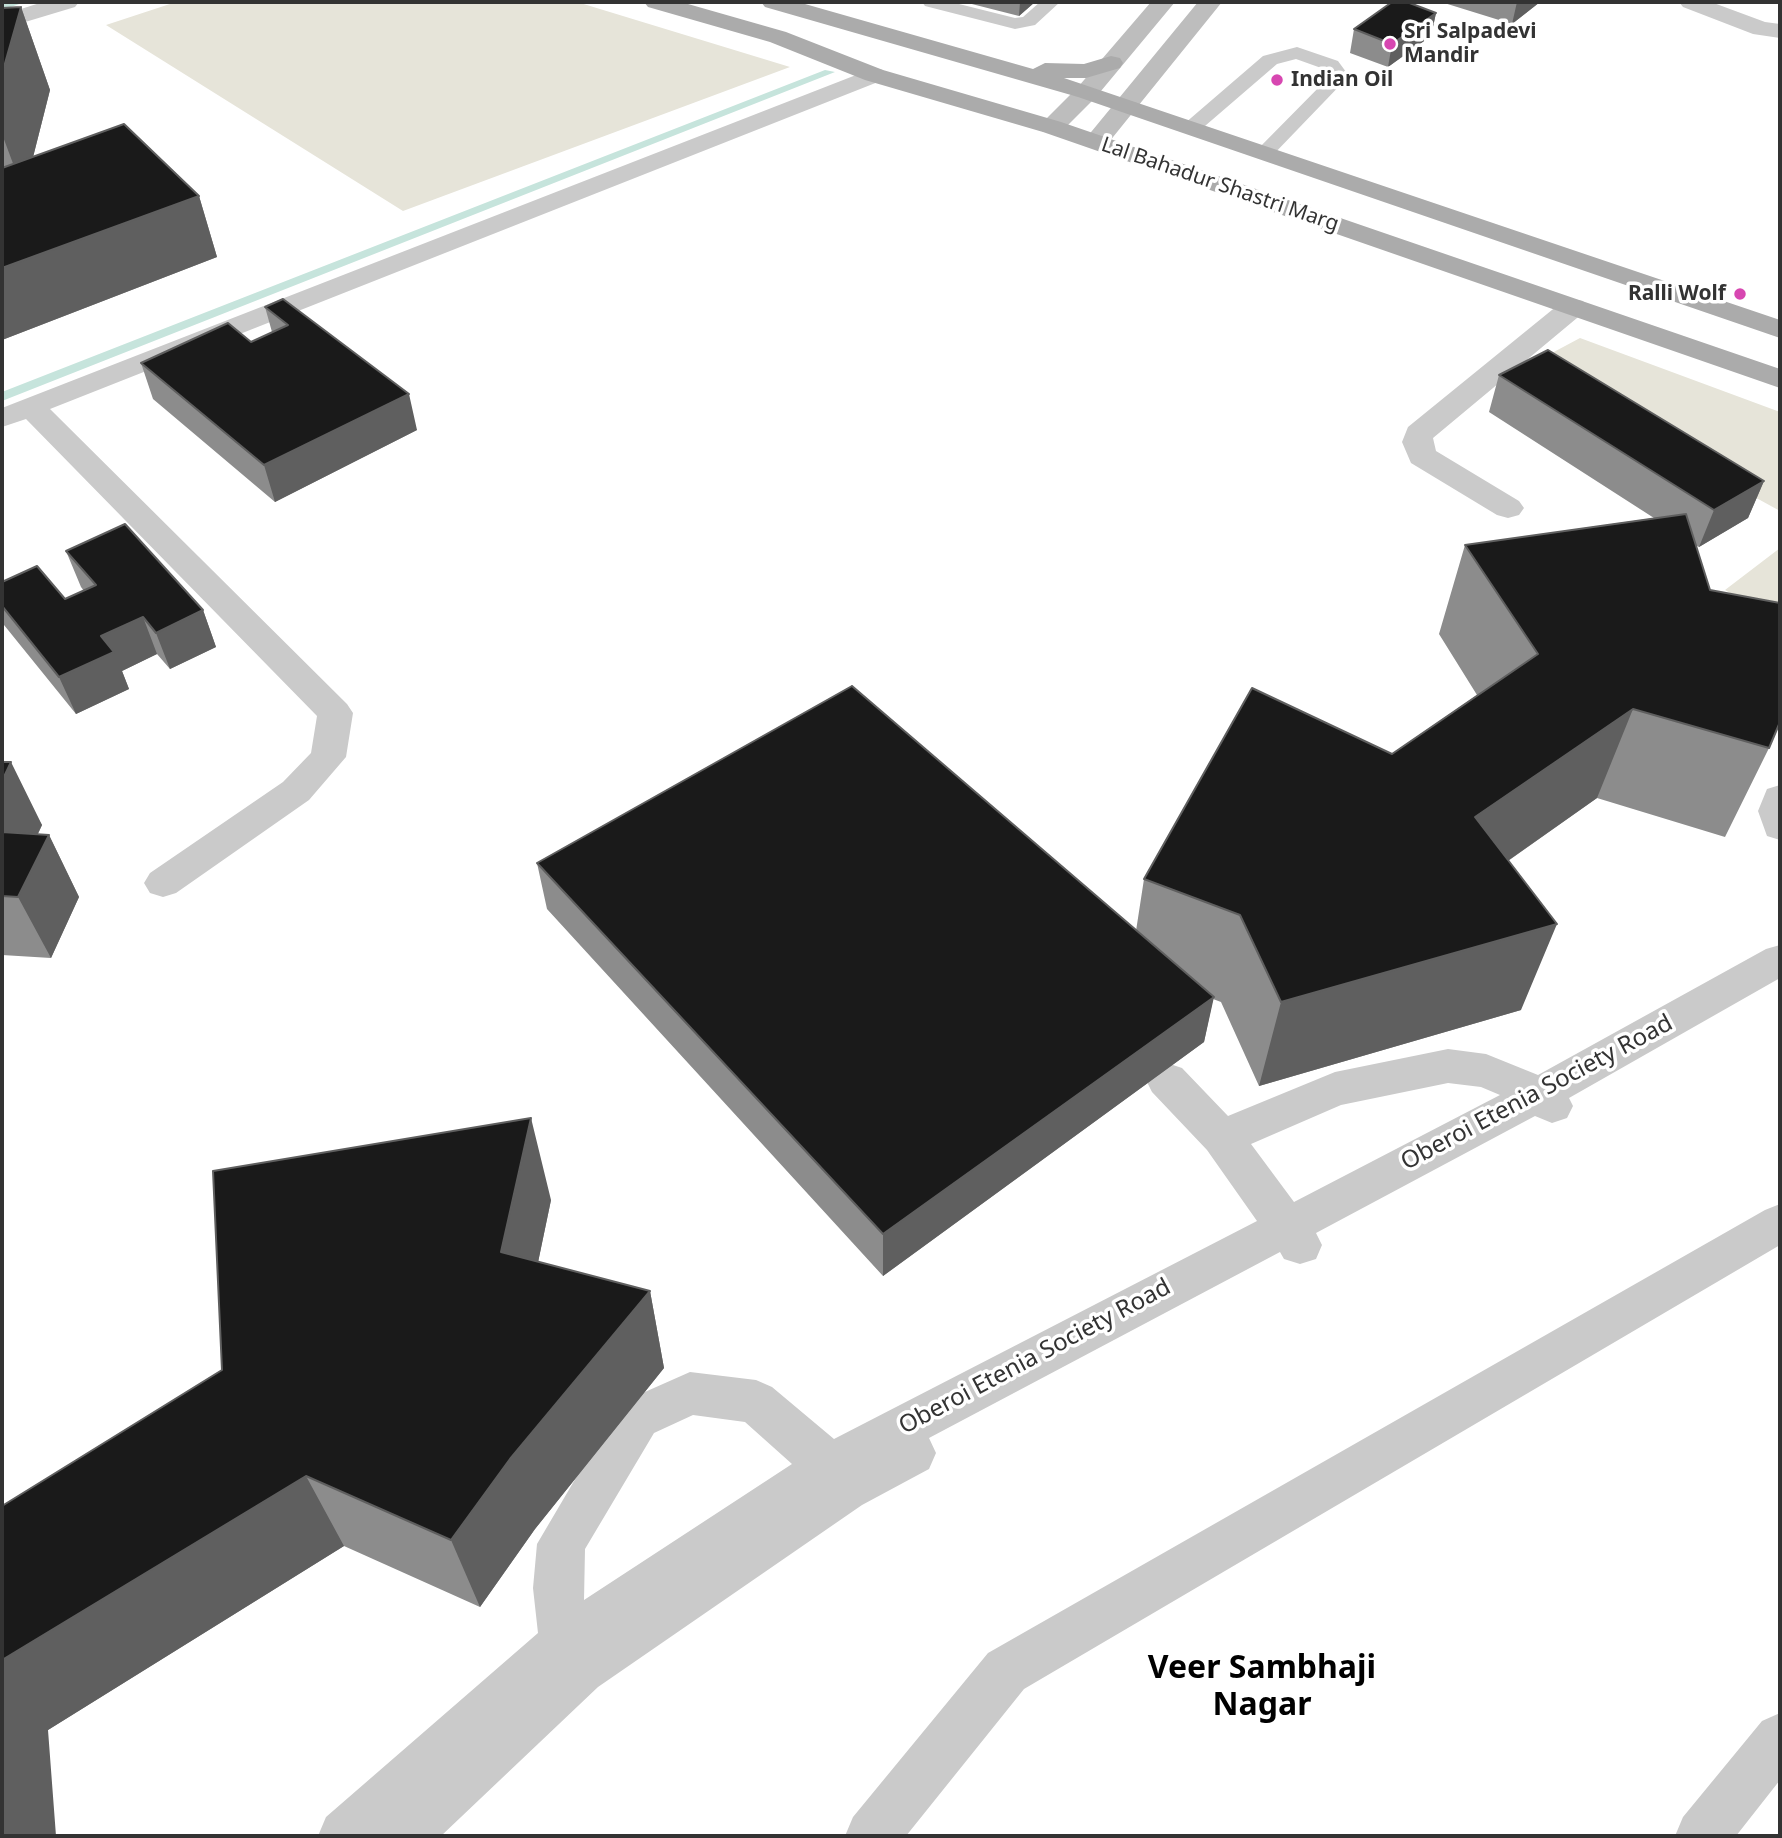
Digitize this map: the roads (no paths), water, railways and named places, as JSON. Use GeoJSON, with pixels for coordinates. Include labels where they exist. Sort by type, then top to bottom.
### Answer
{"type":"FeatureCollection","features":[{"type":"Feature","properties":{"kind":"main road","name":"Lal Bahadur Shastri Marg"},"geometry":{"type":"LineString","coordinates":[[656,2],[778,37],[874,75],[1052,127],[1780,379]]}},
{"type":"Feature","properties":{"kind":"main road","name":"Lal Bahadur Shastri Marg"},"geometry":{"type":"LineString","coordinates":[[773,2],[1087,92],[1780,329]]}},
{"type":"Feature","properties":{"kind":"main road"},"geometry":{"type":"LineString","coordinates":[[994,65],[1086,71],[1111,63]]}},
{"type":"Feature","properties":{"kind":"street"},"geometry":{"type":"LineString","coordinates":[[2,22],[67,2]]}},
{"type":"Feature","properties":{"kind":"street"},"geometry":{"type":"LineString","coordinates":[[1052,127],[1087,92],[1163,2]]}},
{"type":"Feature","properties":{"kind":"street"},"geometry":{"type":"LineString","coordinates":[[1096,142],[1210,2]]}},
{"type":"Feature","properties":{"kind":"street"},"geometry":{"type":"LineString","coordinates":[[1691,2],[1761,29],[1780,31]]}},
{"type":"Feature","properties":{"kind":"street"},"geometry":{"type":"LineString","coordinates":[[163,883],[296,791],[328,757],[335,713],[16,412],[874,75]]}},
{"type":"Feature","properties":{"kind":"street"},"geometry":{"type":"LineString","coordinates":[[1508,508],[1422,456],[1417,442],[1419,434],[1573,307]]}},
{"type":"Feature","properties":{"kind":"street"},"geometry":{"type":"LineString","coordinates":[[1780,798],[1776,811],[1780,826]]}},
{"type":"Feature","properties":{"kind":"street","name":"Oberoi Etenia Society Road"},"geometry":{"type":"LineString","coordinates":[[345,1836],[572,1656],[838,1477],[1547,1102],[1780,960]]}},
{"type":"Feature","properties":{"kind":"street"},"geometry":{"type":"LineString","coordinates":[[1222,1138],[1335,1089],[1448,1066],[1486,1071],[1547,1102],[1780,987]]}},
{"type":"Feature","properties":{"kind":"street"},"geometry":{"type":"LineString","coordinates":[[1167,1080],[1222,1138],[1292,1235]]}},
{"type":"Feature","properties":{"kind":"street"},"geometry":{"type":"LineString","coordinates":[[872,1836],[1006,1671],[1780,1223]]}},
{"type":"Feature","properties":{"kind":"street"},"geometry":{"type":"LineString","coordinates":[[402,1836],[572,1656],[558,1588],[561,1544],[637,1418],[690,1393],[755,1402],[838,1477]]}},
{"type":"Feature","properties":{"kind":"street"},"geometry":{"type":"LineString","coordinates":[[1702,1836],[1780,1739]]}},
{"type":"Feature","properties":{"kind":"lane"},"geometry":{"type":"LineString","coordinates":[[931,2],[1015,24],[1029,21],[1051,2]]}},
{"type":"Feature","properties":{"kind":"lane"},"geometry":{"type":"LineString","coordinates":[[1191,128],[1270,60],[1297,53],[1331,65],[1340,76],[1264,153]]}},
{"type":"Feature","properties":{"kind":"waterway"},"geometry":{"type":"LineString","coordinates":[[2,7],[20,2]]}},
{"type":"Feature","properties":{"kind":"waterway"},"geometry":{"type":"LineString","coordinates":[[2,397],[829,72]]}},
{"type":"Feature","properties":{"kind":"place","name":"Sri Salpadevi Mandir"},"geometry":{"type":"Point","coordinates":[1390,44]}},
{"type":"Feature","properties":{"kind":"place","name":"Indian Oil"},"geometry":{"type":"Point","coordinates":[1277,80]}},
{"type":"Feature","properties":{"kind":"place","name":"Ralli Wolf"},"geometry":{"type":"Point","coordinates":[1740,294]}},
{"type":"Feature","properties":{"kind":"district","name":"Veer Sambhaji Nagar"},"geometry":{"type":"Point","coordinates":[1262,1688]}}]}
